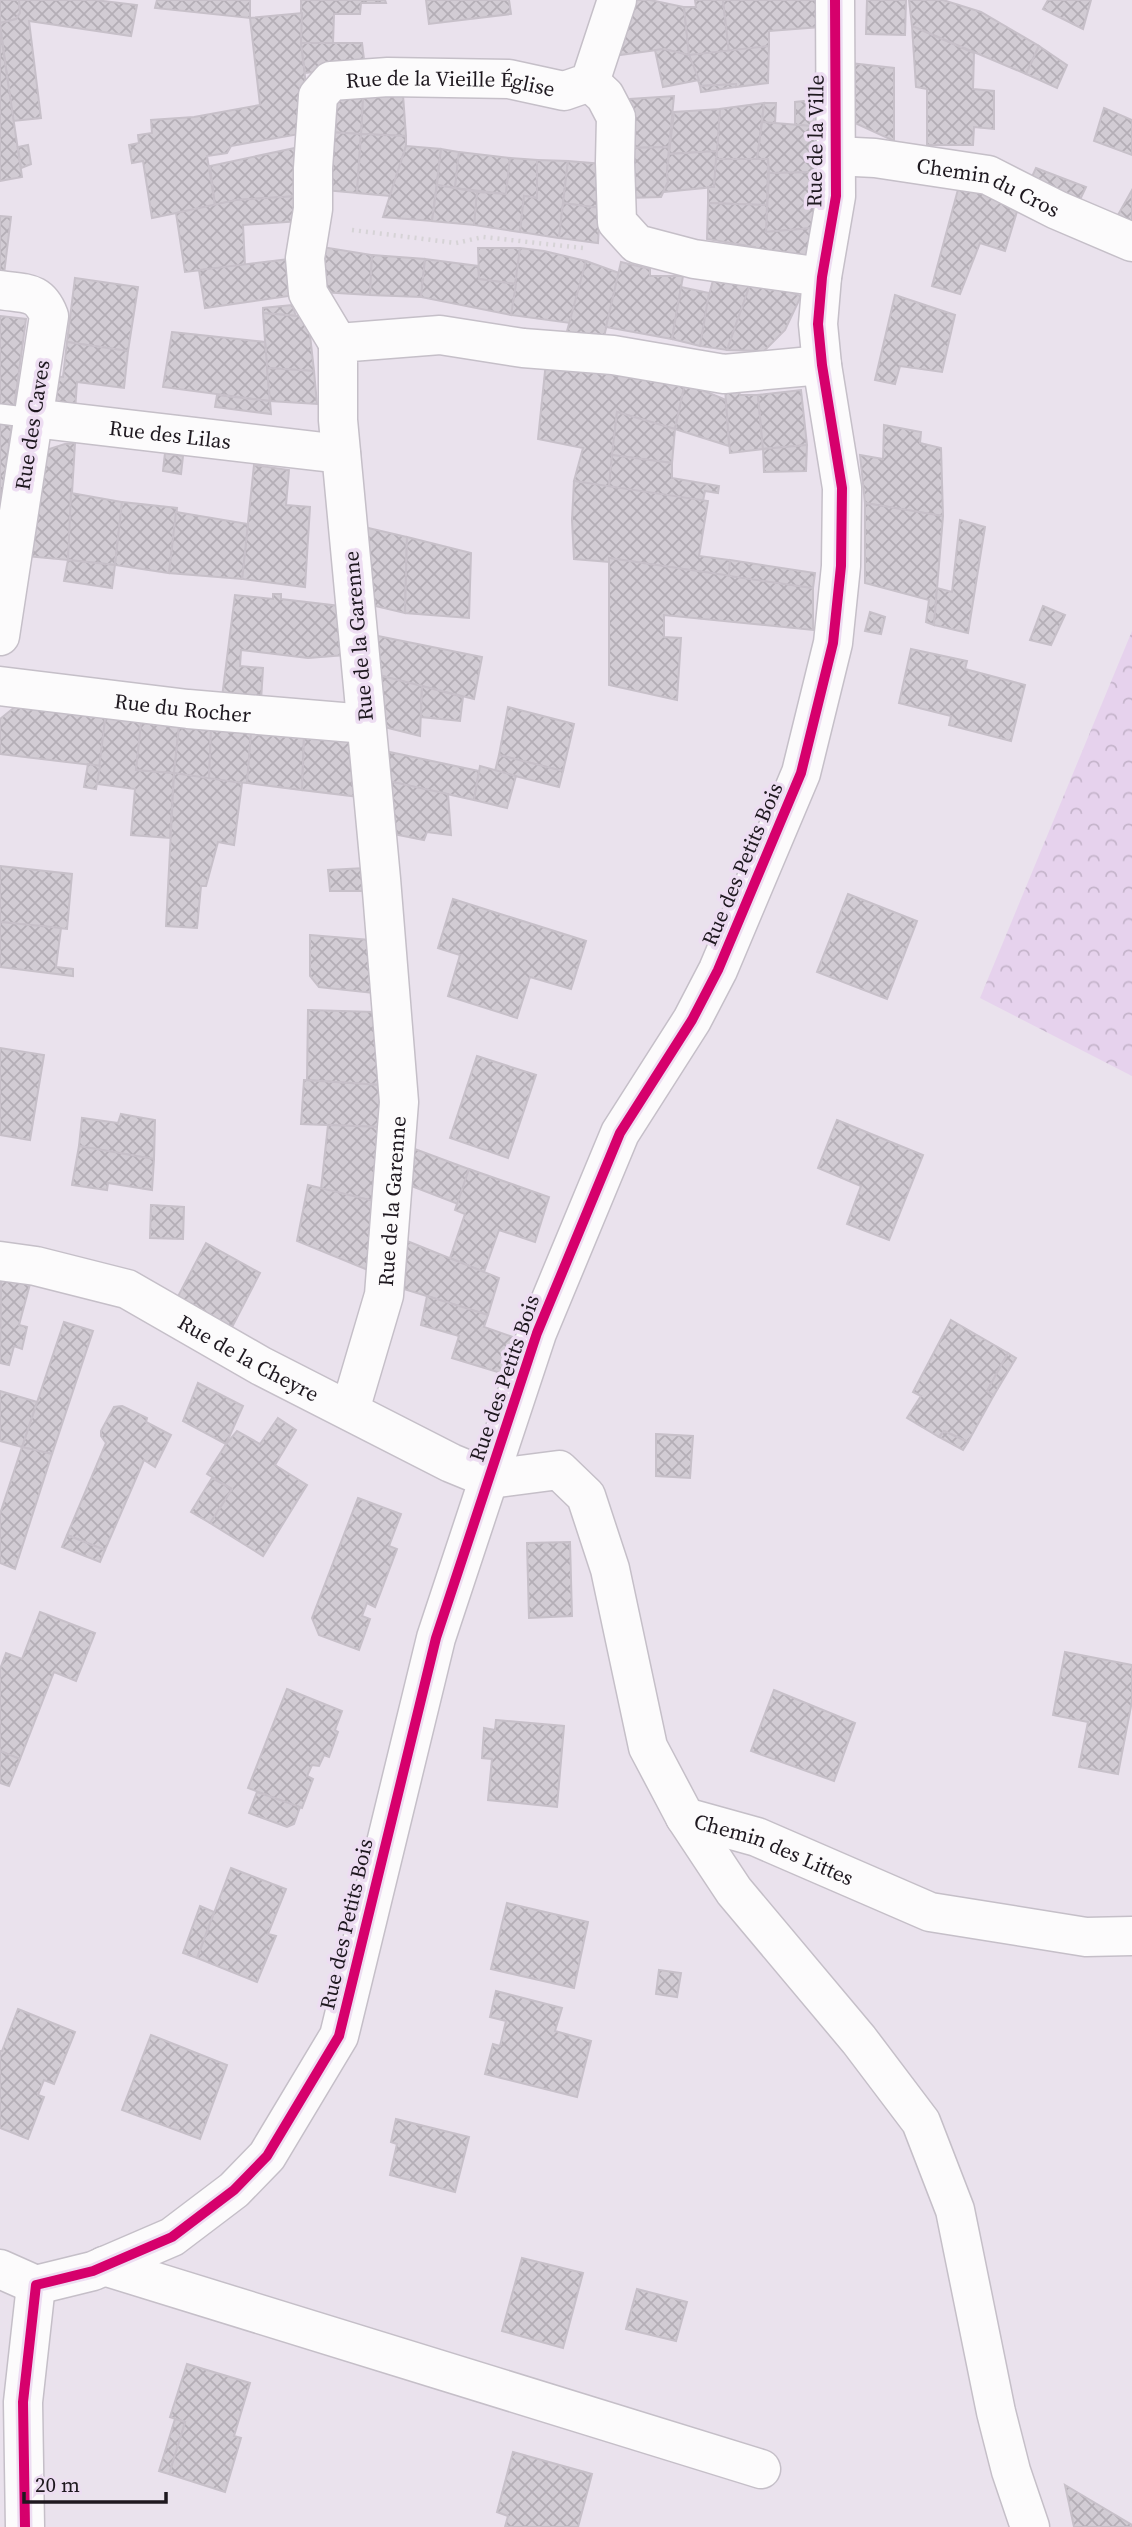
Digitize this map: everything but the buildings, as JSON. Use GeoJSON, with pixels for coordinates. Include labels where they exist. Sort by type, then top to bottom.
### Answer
{"type":"FeatureCollection","features":[{"type":"Feature","properties":{"kind":"street"},"geometry":{"type":"LineString","coordinates":[[617,0],[590,82],[605,96],[616,117],[617,222],[637,244],[694,259],[822,278]]}},
{"type":"Feature","properties":{"kind":"street","name":"Rue de la Ville"},"geometry":{"type":"LineString","coordinates":[[822,365],[818,324],[822,278],[836,196],[835,0]]}},
{"type":"Feature","properties":{"kind":"street","name":"Rue de la Vieille Église"},"geometry":{"type":"LineString","coordinates":[[338,343],[308,293],[305,258],[310,225],[318,96],[331,81],[388,76],[509,79],[564,91],[590,82]]}},
{"type":"Feature","properties":{"kind":"street","name":"Chemin du Cros"},"geometry":{"type":"LineString","coordinates":[[835,156],[875,158],[988,176],[1057,210],[1132,242]]}},
{"type":"Feature","properties":{"kind":"street","name":"Rue des Caves"},"geometry":{"type":"LineString","coordinates":[[0,290],[34,295],[44,304],[49,316],[17,416],[0,636]]}},
{"type":"Feature","properties":{"kind":"street"},"geometry":{"type":"LineString","coordinates":[[338,343],[440,335],[523,348],[613,355],[724,374],[822,365]]}},
{"type":"Feature","properties":{"kind":"street","name":"Rue de la Garenne"},"geometry":{"type":"LineString","coordinates":[[338,343],[338,420],[399,1102],[384,1295],[350,1410]]}},
{"type":"Feature","properties":{"kind":"street","name":"Rue des Petits Bois"},"geometry":{"type":"LineString","coordinates":[[36,2285],[104,2266],[172,2237],[233,2190],[267,2156],[339,2036],[436,1638],[537,1333],[620,1133],[692,1020],[718,970],[801,773],[833,643],[841,566],[842,488],[822,365]]}},
{"type":"Feature","properties":{"kind":"street","name":"Rue des Lilas"},"geometry":{"type":"LineString","coordinates":[[17,416],[341,454]]}},
{"type":"Feature","properties":{"kind":"street","name":"Rue du Rocher"},"geometry":{"type":"LineString","coordinates":[[0,686],[188,709],[366,724]]}},
{"type":"Feature","properties":{"kind":"street","name":"Rue de la Cheyre"},"geometry":{"type":"LineString","coordinates":[[0,1261],[36,1266],[127,1289],[261,1366],[451,1463],[490,1479]]}},
{"type":"Feature","properties":{"kind":"street","name":"Chemin des Littes"},"geometry":{"type":"LineString","coordinates":[[490,1479],[559,1470],[586,1496],[610,1569],[648,1746],[685,1817],[757,1837],[929,1912],[1086,1937],[1132,1936]]}},
{"type":"Feature","properties":{"kind":"street"},"geometry":{"type":"LineString","coordinates":[[685,1817],[734,1891],[859,2040],[921,2122],[955,2210],[999,2424],[1030,2527]]}},
{"type":"Feature","properties":{"kind":"street"},"geometry":{"type":"LineString","coordinates":[[104,2266],[761,2469]]}},
{"type":"Feature","properties":{"kind":"street"},"geometry":{"type":"LineString","coordinates":[[0,2269],[36,2285],[23,2402],[25,2527]]}},
{"type":"Feature","properties":{"kind":"path"},"geometry":{"type":"LineString","coordinates":[[310,225],[456,243],[483,237],[610,251],[637,244]]}},
{"type":"Feature","properties":{"kind":"green space"},"geometry":{"type":"Polygon","coordinates":[[[1132,631],[1132,1076],[980,998],[1132,631]]]}},
{"type":"Feature","properties":{"kind":"cycle path"},"geometry":{"type":"LineString","coordinates":[[25,2527],[23,2402],[36,2285],[93,2271],[172,2237],[234,2190],[267,2156],[339,2036],[436,1638],[537,1333],[620,1133],[692,1020],[718,970],[801,773],[833,643],[841,566],[842,488],[818,324],[822,277],[836,196],[835,0]]}}]}
